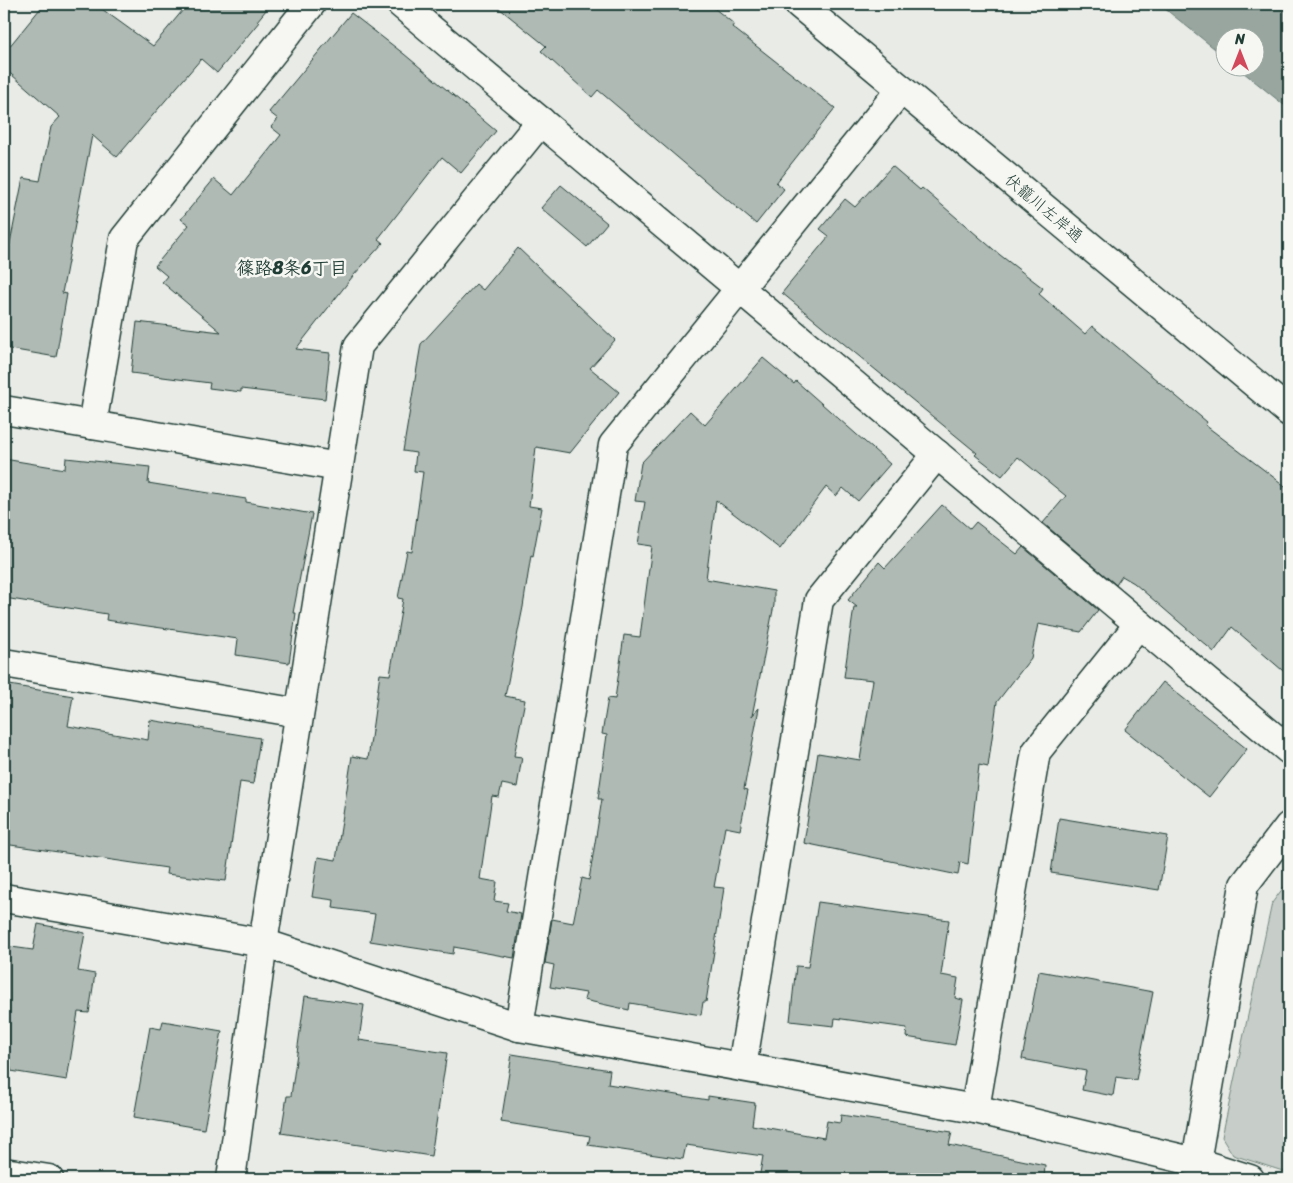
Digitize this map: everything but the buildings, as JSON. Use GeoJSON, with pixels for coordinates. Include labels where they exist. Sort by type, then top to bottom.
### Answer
{"type":"FeatureCollection","features":[{"type":"Feature","properties":{"kind":"street"},"geometry":{"type":"LineString","coordinates":[[92,425],[124,239],[312,4]]}},
{"type":"Feature","properties":{"kind":"street"},"geometry":{"type":"LineString","coordinates":[[401,4],[1289,750]]}},
{"type":"Feature","properties":{"kind":"street","name":"伏籠川左岸通"},"geometry":{"type":"LineString","coordinates":[[799,4],[1289,412]]}},
{"type":"Feature","properties":{"kind":"street"},"geometry":{"type":"LineString","coordinates":[[519,1027],[613,445],[901,89]]}},
{"type":"Feature","properties":{"kind":"street"},"geometry":{"type":"LineString","coordinates":[[231,1179],[263,942],[358,346],[540,121]]}},
{"type":"Feature","properties":{"kind":"street"},"geometry":{"type":"LineString","coordinates":[[4,410],[339,467]]}},
{"type":"Feature","properties":{"kind":"street"},"geometry":{"type":"LineString","coordinates":[[742,1067],[819,600],[937,454]]}},
{"type":"Feature","properties":{"kind":"street"},"geometry":{"type":"LineString","coordinates":[[975,1109],[1036,752],[1139,624]]}},
{"type":"Feature","properties":{"kind":"street"},"geometry":{"type":"LineString","coordinates":[[4,663],[299,713]]}},
{"type":"Feature","properties":{"kind":"street"},"geometry":{"type":"LineString","coordinates":[[1196,1162],[1244,885],[1289,826]]}},
{"type":"Feature","properties":{"kind":"street"},"geometry":{"type":"LineString","coordinates":[[4,898],[263,942],[519,1027],[975,1109],[1196,1162],[1250,1179]]}},
{"type":"Feature","properties":{"kind":"street"},"geometry":{"type":"LineString","coordinates":[[4,1172],[48,1179]]}},
{"type":"Feature","properties":{"kind":"shaded area"},"geometry":{"type":"Polygon","coordinates":[[[1159,4],[1289,4],[1289,109],[1250,78],[1266,78],[1266,28],[1216,28],[1216,50],[1159,4]]]}},
{"type":"Feature","properties":{"kind":"shaded area"},"geometry":{"type":"Polygon","coordinates":[[[1289,880],[1289,1173],[1233,1155],[1222,1137],[1272,903],[1289,880]]]}},
{"type":"Feature","properties":{"kind":"district","name":"篠路8条6丁目"},"geometry":{"type":"Point","coordinates":[292,268]}}]}
